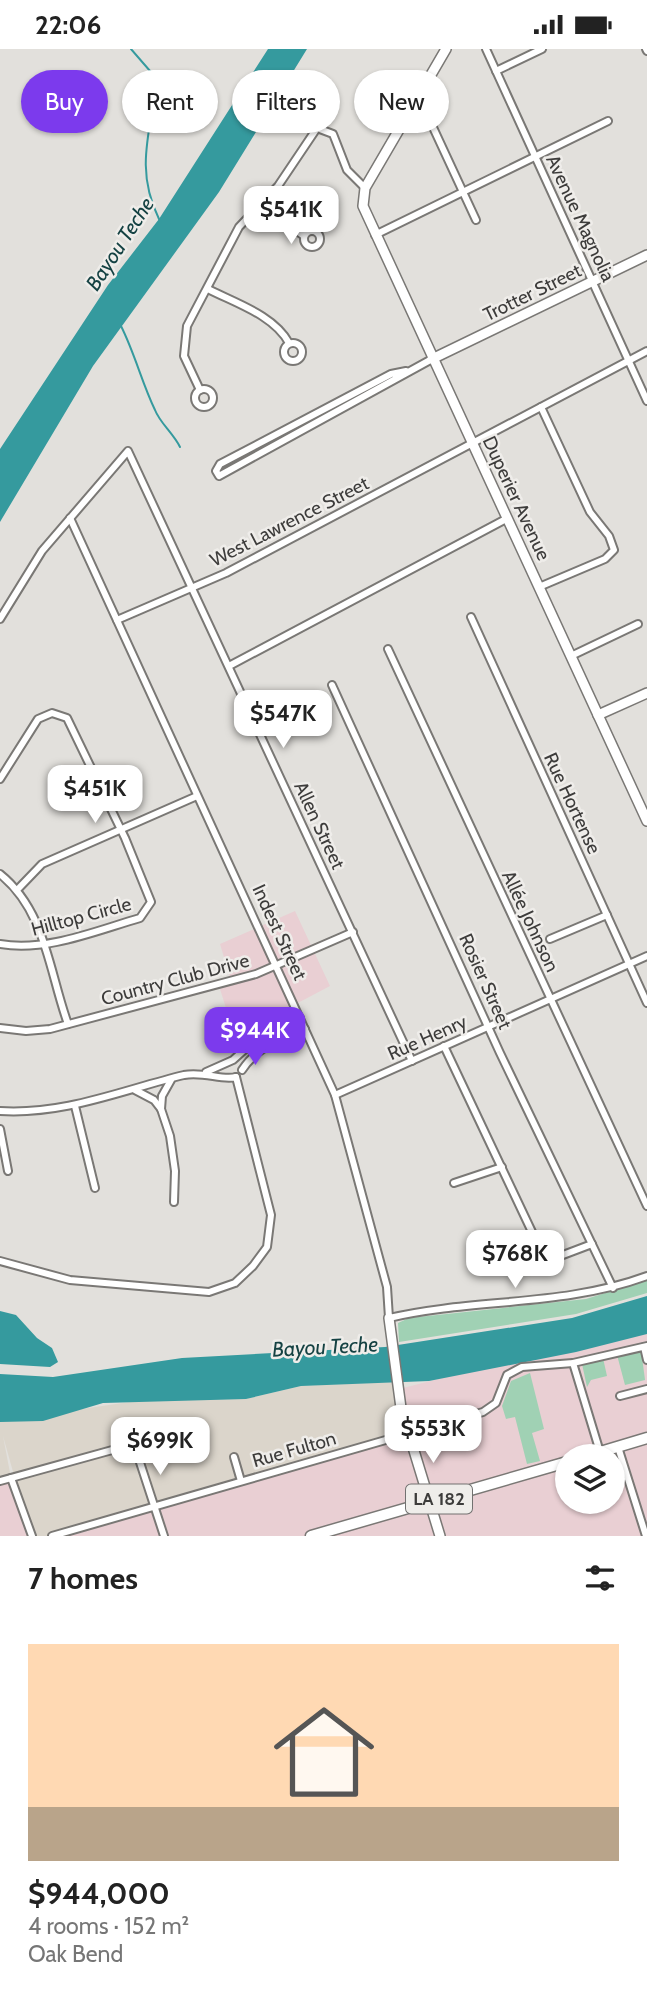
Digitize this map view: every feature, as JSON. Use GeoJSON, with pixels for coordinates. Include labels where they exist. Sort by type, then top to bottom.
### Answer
{"type":"FeatureCollection","features":[{"type":"Feature","properties":{"kind":"main road"},"geometry":{"type":"LineString","coordinates":[[433,70],[446,49]]}},
{"type":"Feature","properties":{"kind":"main road"},"geometry":{"type":"LineString","coordinates":[[365,188],[396,133]]}},
{"type":"Feature","properties":{"kind":"main road","name":"Duperier Avenue"},"geometry":{"type":"LineString","coordinates":[[365,188],[362,206],[647,821]]}},
{"type":"Feature","properties":{"kind":"main road","name":"Trotter Street"},"geometry":{"type":"LineString","coordinates":[[432,359],[647,255]]}},
{"type":"Feature","properties":{"kind":"main road"},"geometry":{"type":"LineString","coordinates":[[598,715],[647,693]]}},
{"type":"Feature","properties":{"kind":"main road","name":"Indest Street"},"geometry":{"type":"LineString","coordinates":[[389,1318],[398,1389],[408,1433],[440,1536]]}},
{"type":"Feature","properties":{"kind":"main road"},"geometry":{"type":"LineString","coordinates":[[625,1445],[647,1438]]}},
{"type":"Feature","properties":{"kind":"main road","name":"LA 182"},"geometry":{"type":"LineString","coordinates":[[311,1536],[555,1465]]}},
{"type":"Feature","properties":{"kind":"street","name":"Avenue Magnolia"},"geometry":{"type":"LineString","coordinates":[[486,49],[647,401]]}},
{"type":"Feature","properties":{"kind":"street"},"geometry":{"type":"LineString","coordinates":[[496,71],[542,49]]}},
{"type":"Feature","properties":{"kind":"street"},"geometry":{"type":"LineString","coordinates":[[375,235],[608,121]]}},
{"type":"Feature","properties":{"kind":"street"},"geometry":{"type":"LineString","coordinates":[[200,390],[188,370],[184,341],[187,326],[239,226],[278,186],[314,133]]}},
{"type":"Feature","properties":{"kind":"street"},"geometry":{"type":"LineString","coordinates":[[330,133],[347,170],[365,188]]}},
{"type":"Feature","properties":{"kind":"street"},"geometry":{"type":"LineString","coordinates":[[436,133],[476,220]]}},
{"type":"Feature","properties":{"kind":"street"},"geometry":{"type":"LineString","coordinates":[[263,201],[277,218],[304,236]]}},
{"type":"Feature","properties":{"kind":"street"},"geometry":{"type":"LineString","coordinates":[[208,289],[272,323],[289,344]]}},
{"type":"Feature","properties":{"kind":"street","name":"West Lawrence Street"},"geometry":{"type":"LineString","coordinates":[[117,620],[192,588],[647,351]]}},
{"type":"Feature","properties":{"kind":"street"},"geometry":{"type":"LineString","coordinates":[[250,453],[219,476],[216,471],[220,464],[250,453],[432,359]]}},
{"type":"Feature","properties":{"kind":"street"},"geometry":{"type":"LineString","coordinates":[[539,587],[605,559],[614,550],[609,536],[590,512],[541,407]]}},
{"type":"Feature","properties":{"kind":"street","name":"Allen Street"},"geometry":{"type":"LineString","coordinates":[[70,518],[128,451],[412,1061]]}},
{"type":"Feature","properties":{"kind":"street"},"geometry":{"type":"LineString","coordinates":[[0,619],[42,551],[70,518]]}},
{"type":"Feature","properties":{"kind":"street","name":"Indest Street"},"geometry":{"type":"LineString","coordinates":[[70,518],[335,1095],[387,1287],[389,1318]]}},
{"type":"Feature","properties":{"kind":"street"},"geometry":{"type":"LineString","coordinates":[[229,666],[506,519]]}},
{"type":"Feature","properties":{"kind":"street","name":"Rue Hortense"},"geometry":{"type":"LineString","coordinates":[[471,617],[647,1003]]}},
{"type":"Feature","properties":{"kind":"street"},"geometry":{"type":"LineString","coordinates":[[571,656],[638,624]]}},
{"type":"Feature","properties":{"kind":"street","name":"Allée Johnson"},"geometry":{"type":"LineString","coordinates":[[388,649],[647,1206]]}},
{"type":"Feature","properties":{"kind":"street","name":"Rosier Street"},"geometry":{"type":"LineString","coordinates":[[332,685],[613,1288]]}},
{"type":"Feature","properties":{"kind":"street","name":"Hilltop Circle"},"geometry":{"type":"LineString","coordinates":[[0,779],[38,719],[45,714],[60,713],[71,724],[150,895],[149,908],[139,918],[44,944],[22,948],[0,944]]}},
{"type":"Feature","properties":{"kind":"street"},"geometry":{"type":"LineString","coordinates":[[17,890],[42,864],[197,796]]}},
{"type":"Feature","properties":{"kind":"street"},"geometry":{"type":"LineString","coordinates":[[0,874],[27,904],[44,944],[68,1024]]}},
{"type":"Feature","properties":{"kind":"street"},"geometry":{"type":"LineString","coordinates":[[550,939],[607,915]]}},
{"type":"Feature","properties":{"kind":"street","name":"Country Club Drive"},"geometry":{"type":"LineString","coordinates":[[0,1028],[42,1030],[256,974],[353,932]]}},
{"type":"Feature","properties":{"kind":"street","name":"Rue Henry"},"geometry":{"type":"LineString","coordinates":[[335,1095],[647,956]]}},
{"type":"Feature","properties":{"kind":"street"},"geometry":{"type":"LineString","coordinates":[[0,1111],[34,1113],[75,1106],[206,1072],[233,1060],[254,1041],[300,1018]]}},
{"type":"Feature","properties":{"kind":"street"},"geometry":{"type":"LineString","coordinates":[[206,1072],[236,1077],[251,1056],[263,1047],[305,1029]]}},
{"type":"Feature","properties":{"kind":"street"},"geometry":{"type":"LineString","coordinates":[[444,1046],[541,1251],[547,1257],[562,1256],[592,1244]]}},
{"type":"Feature","properties":{"kind":"street"},"geometry":{"type":"LineString","coordinates":[[233,1060],[242,1070]]}},
{"type":"Feature","properties":{"kind":"street"},"geometry":{"type":"LineString","coordinates":[[0,1261],[70,1280],[209,1291],[235,1283],[253,1266],[267,1247],[271,1215],[236,1077]]}},
{"type":"Feature","properties":{"kind":"street"},"geometry":{"type":"LineString","coordinates":[[171,1080],[162,1096],[162,1109],[170,1136],[175,1171],[174,1202]]}},
{"type":"Feature","properties":{"kind":"street"},"geometry":{"type":"LineString","coordinates":[[135,1090],[154,1100],[162,1109]]}},
{"type":"Feature","properties":{"kind":"street"},"geometry":{"type":"LineString","coordinates":[[75,1106],[95,1188]]}},
{"type":"Feature","properties":{"kind":"street"},"geometry":{"type":"LineString","coordinates":[[0,1129],[8,1171]]}},
{"type":"Feature","properties":{"kind":"street"},"geometry":{"type":"LineString","coordinates":[[453,1183],[502,1167]]}},
{"type":"Feature","properties":{"kind":"street"},"geometry":{"type":"LineString","coordinates":[[389,1318],[422,1310],[545,1300],[613,1288],[647,1276]]}},
{"type":"Feature","properties":{"kind":"street"},"geometry":{"type":"LineString","coordinates":[[645,1346],[647,1360]]}},
{"type":"Feature","properties":{"kind":"street","name":"Rue Fulton"},"geometry":{"type":"LineString","coordinates":[[52,1536],[490,1409],[496,1403],[502,1381],[514,1370],[573,1363],[645,1346]]}},
{"type":"Feature","properties":{"kind":"street"},"geometry":{"type":"LineString","coordinates":[[573,1363],[598,1444]]}},
{"type":"Feature","properties":{"kind":"street"},"geometry":{"type":"LineString","coordinates":[[620,1397],[647,1389]]}},
{"type":"Feature","properties":{"kind":"street"},"geometry":{"type":"LineString","coordinates":[[0,1481],[130,1444],[136,1446],[164,1536]]}},
{"type":"Feature","properties":{"kind":"street"},"geometry":{"type":"LineString","coordinates":[[234,1457],[241,1481]]}},
{"type":"Feature","properties":{"kind":"street"},"geometry":{"type":"LineString","coordinates":[[625,1469],[646,1536]]}},
{"type":"Feature","properties":{"kind":"street"},"geometry":{"type":"LineString","coordinates":[[11,1478],[32,1536]]}},
{"type":"Feature","properties":{"kind":"shaded area"},"geometry":{"type":"Polygon","coordinates":[[[295,911],[330,986],[294,1005],[231,1024],[220,989],[232,984],[220,944],[295,911]]]}},
{"type":"Feature","properties":{"kind":"shaded area"},"geometry":{"type":"Polygon","coordinates":[[[647,1326],[647,1536],[443,1536],[404,1410],[403,1388],[647,1326]]]}},
{"type":"Feature","properties":{"kind":"shaded area"},"geometry":{"type":"Polygon","coordinates":[[[392,1382],[408,1433],[53,1536],[31,1536],[3,1436],[11,1478],[0,1481],[0,1421],[143,1400],[246,1399],[301,1386],[392,1382]]]}},
{"type":"Feature","properties":{"kind":"shaded area"},"geometry":{"type":"Polygon","coordinates":[[[408,1433],[439,1536],[53,1536],[408,1433]]]}},
{"type":"Feature","properties":{"kind":"shaded area"},"geometry":{"type":"Polygon","coordinates":[[[11,1478],[31,1536],[0,1536],[0,1481],[11,1478]]]}},
{"type":"Feature","properties":{"kind":"green space"},"geometry":{"type":"Polygon","coordinates":[[[647,1280],[647,1293],[576,1314],[399,1342],[398,1323],[409,1318],[586,1299],[647,1280]]]}},
{"type":"Feature","properties":{"kind":"green space"},"geometry":{"type":"Polygon","coordinates":[[[641,1349],[645,1380],[625,1385],[617,1355],[641,1349]]]}},
{"type":"Feature","properties":{"kind":"green space"},"geometry":{"type":"Polygon","coordinates":[[[603,1358],[607,1376],[591,1380],[587,1387],[582,1364],[603,1358]]]}},
{"type":"Feature","properties":{"kind":"green space"},"geometry":{"type":"Polygon","coordinates":[[[530,1373],[544,1429],[532,1433],[540,1461],[527,1464],[515,1417],[506,1419],[502,1406],[511,1381],[530,1373]]]}},
{"type":"Feature","properties":{"kind":"water"},"geometry":{"type":"Polygon","coordinates":[[[268,49],[307,49],[294,70],[255,70],[268,49]]]}},
{"type":"Feature","properties":{"kind":"water"},"geometry":{"type":"Polygon","coordinates":[[[232,105],[232,133],[255,133],[219,192],[93,366],[0,522],[0,449],[108,285],[159,219],[214,133],[218,133],[218,127],[232,105]]]}},
{"type":"Feature","properties":{"kind":"water"},"geometry":{"type":"Polygon","coordinates":[[[647,1296],[647,1334],[576,1352],[429,1381],[301,1386],[246,1399],[103,1403],[43,1421],[0,1422],[0,1374],[53,1377],[182,1358],[385,1347],[572,1318],[647,1296]]]}},
{"type":"Feature","properties":{"kind":"water"},"geometry":{"type":"Polygon","coordinates":[[[0,1311],[16,1315],[37,1338],[52,1348],[58,1362],[50,1367],[0,1364],[0,1311]]]}},
{"type":"Feature","properties":{"kind":"waterway","name":"Bayou Teche"},"geometry":{"type":"LineString","coordinates":[[131,49],[157,79],[148,133],[146,166],[151,200],[159,219]]}},
{"type":"Feature","properties":{"kind":"waterway"},"geometry":{"type":"LineString","coordinates":[[121,326],[157,415],[180,447]]}}]}
